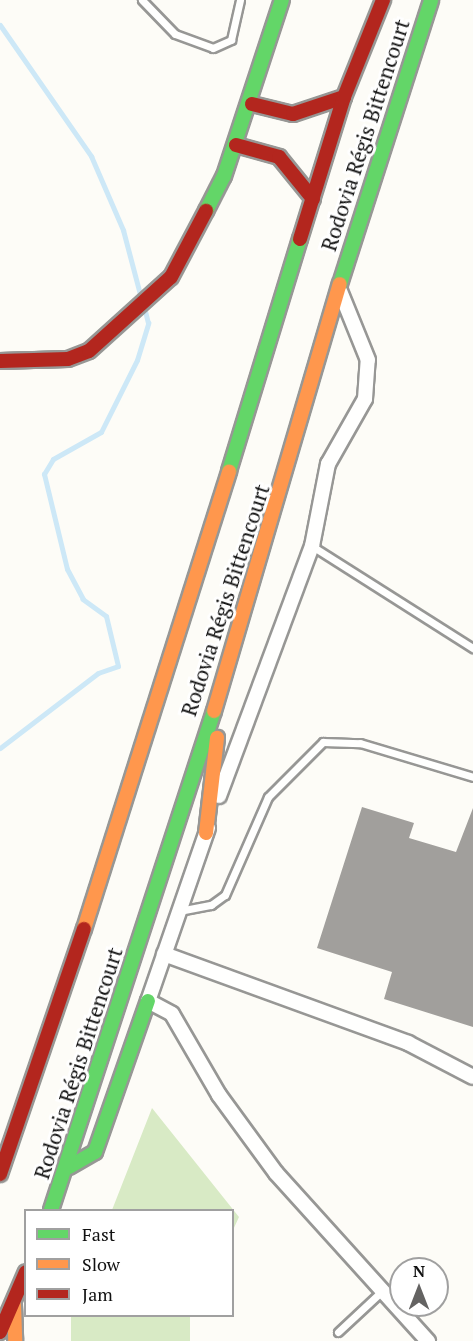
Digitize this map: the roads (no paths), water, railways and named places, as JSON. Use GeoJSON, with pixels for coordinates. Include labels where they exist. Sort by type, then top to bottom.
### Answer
{"type":"FeatureCollection","features":[{"type":"Feature","properties":{"kind":"main road"},"geometry":{"type":"LineString","coordinates":[[0,361],[69,359],[89,351],[149,300],[195,238],[252,104],[282,0]]}},
{"type":"Feature","properties":{"kind":"main road","name":"Rodovia Régis Bittencourt"},"geometry":{"type":"LineString","coordinates":[[0,1174],[136,776],[344,97],[383,0]]}},
{"type":"Feature","properties":{"kind":"main road","name":"Rodovia Régis Bittencourt"},"geometry":{"type":"LineString","coordinates":[[51,1209],[69,1167],[252,594],[338,287],[431,0]]}},
{"type":"Feature","properties":{"kind":"main road"},"geometry":{"type":"LineString","coordinates":[[252,104],[293,114],[344,97]]}},
{"type":"Feature","properties":{"kind":"main road"},"geometry":{"type":"LineString","coordinates":[[236,145],[279,157],[313,199]]}},
{"type":"Feature","properties":{"kind":"main road"},"geometry":{"type":"LineString","coordinates":[[206,833],[218,738],[252,594]]}},
{"type":"Feature","properties":{"kind":"main road"},"geometry":{"type":"LineString","coordinates":[[69,1167],[95,1152],[148,1000]]}},
{"type":"Feature","properties":{"kind":"main road"},"geometry":{"type":"LineString","coordinates":[[0,1332],[24,1277]]}},
{"type":"Feature","properties":{"kind":"main road"},"geometry":{"type":"LineString","coordinates":[[14,1301],[15,1341]]}},
{"type":"Feature","properties":{"kind":"street"},"geometry":{"type":"LineString","coordinates":[[338,287],[368,360],[367,380],[353,429],[328,464],[312,546],[206,833],[148,1000],[172,1014],[219,1095],[276,1173],[428,1341]]}},
{"type":"Feature","properties":{"kind":"street"},"geometry":{"type":"LineString","coordinates":[[164,954],[408,1043],[473,1077]]}},
{"type":"Feature","properties":{"kind":"lane"},"geometry":{"type":"LineString","coordinates":[[142,0],[175,34],[213,48],[231,40],[240,0]]}},
{"type":"Feature","properties":{"kind":"lane"},"geometry":{"type":"LineString","coordinates":[[312,546],[473,648]]}},
{"type":"Feature","properties":{"kind":"lane"},"geometry":{"type":"LineString","coordinates":[[179,911],[211,904],[225,895],[268,797],[323,742],[360,743],[473,777]]}},
{"type":"Feature","properties":{"kind":"lane"},"geometry":{"type":"LineString","coordinates":[[338,1332],[382,1291]]}},
{"type":"Feature","properties":{"kind":"waterway"},"geometry":{"type":"LineString","coordinates":[[0,25],[91,156],[123,230],[141,298]]}},
{"type":"Feature","properties":{"kind":"waterway"},"geometry":{"type":"LineString","coordinates":[[0,748],[98,673],[118,666],[106,616],[83,599],[67,569],[44,474],[53,459],[101,432],[137,360],[148,323],[144,307]]}}]}
